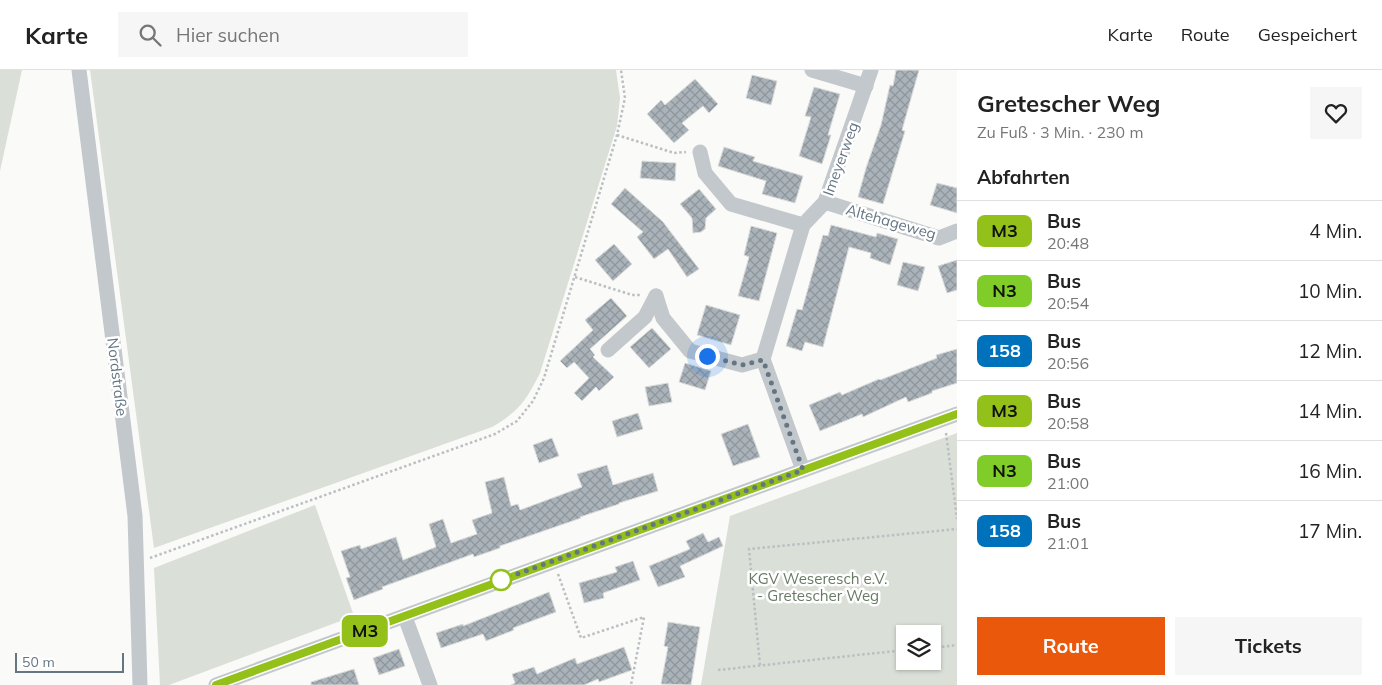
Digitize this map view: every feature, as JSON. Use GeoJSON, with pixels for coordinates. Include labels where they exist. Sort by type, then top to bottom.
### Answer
{"type":"FeatureCollection","features":[{"type":"Feature","properties":{"kind":"street","name":"Nordstraße"},"geometry":{"type":"LineString","coordinates":[[79,70],[135,516],[140,685]]}},
{"type":"Feature","properties":{"kind":"street"},"geometry":{"type":"LineString","coordinates":[[812,70],[866,86]]}},
{"type":"Feature","properties":{"kind":"street","name":"Imeyerweg"},"geometry":{"type":"LineString","coordinates":[[763,360],[803,225],[825,202],[871,70]]}},
{"type":"Feature","properties":{"kind":"street"},"geometry":{"type":"LineString","coordinates":[[700,152],[705,173],[731,204],[803,225]]}},
{"type":"Feature","properties":{"kind":"street","name":"Altehageweg"},"geometry":{"type":"LineString","coordinates":[[825,202],[939,238],[957,230]]}},
{"type":"Feature","properties":{"kind":"street"},"geometry":{"type":"LineString","coordinates":[[656,296],[663,318],[690,350],[742,365],[763,360],[803,470]]}},
{"type":"Feature","properties":{"kind":"street"},"geometry":{"type":"LineString","coordinates":[[608,350],[645,317],[656,296]]}},
{"type":"Feature","properties":{"kind":"street"},"geometry":{"type":"LineString","coordinates":[[216,685],[950,416]]}},
{"type":"Feature","properties":{"kind":"street"},"geometry":{"type":"LineString","coordinates":[[405,617],[430,685]]}},
{"type":"Feature","properties":{"kind":"path"},"geometry":{"type":"LineString","coordinates":[[137,563],[494,434],[517,421],[532,401],[544,378],[575,277],[617,135],[625,98],[621,70]]}},
{"type":"Feature","properties":{"kind":"path"},"geometry":{"type":"LineString","coordinates":[[617,135],[674,153],[700,152]]}},
{"type":"Feature","properties":{"kind":"path"},"geometry":{"type":"LineString","coordinates":[[575,277],[632,295],[656,296]]}},
{"type":"Feature","properties":{"kind":"path"},"geometry":{"type":"LineString","coordinates":[[950,416],[946,435],[957,519]]}},
{"type":"Feature","properties":{"kind":"path"},"geometry":{"type":"LineString","coordinates":[[760,665],[749,549],[957,529]]}},
{"type":"Feature","properties":{"kind":"path"},"geometry":{"type":"LineString","coordinates":[[554,562],[581,638],[644,617],[631,685]]}},
{"type":"Feature","properties":{"kind":"path"},"geometry":{"type":"LineString","coordinates":[[941,647],[957,645]]}},
{"type":"Feature","properties":{"kind":"path"},"geometry":{"type":"LineString","coordinates":[[718,670],[896,651]]}},
{"type":"Feature","properties":{"kind":"green space"},"geometry":{"type":"Polygon","coordinates":[[[0,70],[22,70],[0,171],[0,70]]]}},
{"type":"Feature","properties":{"kind":"green space"},"geometry":{"type":"Polygon","coordinates":[[[90,70],[616,70],[620,98],[617,126],[540,373],[526,398],[509,416],[492,427],[154,548],[90,70]]]}},
{"type":"Feature","properties":{"kind":"green space","name":"KGV Weseresch e.V. - Gretescher Weg"},"geometry":{"type":"Polygon","coordinates":[[[957,433],[957,685],[701,685],[730,516],[957,433]]]}},
{"type":"Feature","properties":{"kind":"green space"},"geometry":{"type":"Polygon","coordinates":[[[315,505],[354,616],[169,685],[160,685],[154,568],[315,505]]]}},
{"type":"Feature","properties":{"kind":"building"},"geometry":{"type":"Polygon","coordinates":[[[896,70],[919,70],[902,130],[905,131],[883,204],[858,197],[881,125],[890,85],[893,86],[896,70]]]}},
{"type":"Feature","properties":{"kind":"building"},"geometry":{"type":"Polygon","coordinates":[[[752,75],[777,81],[771,105],[746,98],[752,75]]]}},
{"type":"Feature","properties":{"kind":"building"},"geometry":{"type":"Polygon","coordinates":[[[695,79],[718,104],[709,113],[703,106],[682,123],[689,130],[674,143],[647,114],[661,100],[665,105],[695,79]]]}},
{"type":"Feature","properties":{"kind":"building"},"geometry":{"type":"Polygon","coordinates":[[[814,87],[840,94],[822,164],[799,156],[811,117],[805,116],[814,87]]]}},
{"type":"Feature","properties":{"kind":"building"},"geometry":{"type":"Polygon","coordinates":[[[724,147],[755,157],[753,161],[803,176],[795,203],[762,194],[766,181],[718,166],[724,147]]]}},
{"type":"Feature","properties":{"kind":"building"},"geometry":{"type":"Polygon","coordinates":[[[642,161],[676,163],[675,181],[640,178],[642,161]]]}},
{"type":"Feature","properties":{"kind":"building"},"geometry":{"type":"Polygon","coordinates":[[[937,183],[957,188],[957,213],[930,205],[937,183]]]}},
{"type":"Feature","properties":{"kind":"building"},"geometry":{"type":"Polygon","coordinates":[[[625,188],[663,222],[699,269],[687,277],[668,249],[654,259],[637,237],[643,232],[611,204],[625,188]]]}},
{"type":"Feature","properties":{"kind":"building"},"geometry":{"type":"Polygon","coordinates":[[[699,189],[716,209],[706,218],[705,229],[701,232],[693,233],[692,218],[680,204],[699,189]]]}},
{"type":"Feature","properties":{"kind":"building"},"geometry":{"type":"Polygon","coordinates":[[[831,225],[876,237],[877,233],[898,239],[890,265],[870,258],[871,253],[849,247],[823,347],[805,342],[802,351],[786,346],[797,309],[802,310],[823,235],[828,236],[831,225]]]}},
{"type":"Feature","properties":{"kind":"building"},"geometry":{"type":"Polygon","coordinates":[[[751,226],[777,233],[759,301],[738,296],[749,257],[744,255],[751,226]]]}},
{"type":"Feature","properties":{"kind":"building"},"geometry":{"type":"Polygon","coordinates":[[[614,244],[632,264],[613,281],[595,260],[614,244]]]}},
{"type":"Feature","properties":{"kind":"building"},"geometry":{"type":"Polygon","coordinates":[[[957,260],[957,290],[947,293],[938,266],[957,260]]]}},
{"type":"Feature","properties":{"kind":"building"},"geometry":{"type":"Polygon","coordinates":[[[903,262],[925,267],[918,291],[897,285],[903,262]]]}},
{"type":"Feature","properties":{"kind":"building"},"geometry":{"type":"Polygon","coordinates":[[[611,298],[627,316],[590,349],[595,355],[593,357],[614,377],[599,391],[596,387],[582,401],[574,393],[589,378],[574,362],[567,368],[560,361],[593,330],[585,320],[611,298]]]}},
{"type":"Feature","properties":{"kind":"building"},"geometry":{"type":"Polygon","coordinates":[[[706,305],[740,315],[731,345],[697,335],[706,305]]]}},
{"type":"Feature","properties":{"kind":"building"},"geometry":{"type":"Polygon","coordinates":[[[652,328],[671,349],[649,368],[630,347],[652,328]]]}},
{"type":"Feature","properties":{"kind":"building"},"geometry":{"type":"Polygon","coordinates":[[[957,349],[957,383],[932,391],[932,393],[908,402],[906,397],[863,417],[862,414],[820,431],[809,405],[840,392],[842,395],[937,358],[936,355],[957,349]]]}},
{"type":"Feature","properties":{"kind":"building"},"geometry":{"type":"Polygon","coordinates":[[[685,363],[711,371],[705,390],[679,382],[685,363]]]}},
{"type":"Feature","properties":{"kind":"building"},"geometry":{"type":"Polygon","coordinates":[[[668,383],[672,402],[649,406],[645,387],[668,383]]]}},
{"type":"Feature","properties":{"kind":"building"},"geometry":{"type":"Polygon","coordinates":[[[638,413],[643,429],[617,437],[612,421],[638,413]]]}},
{"type":"Feature","properties":{"kind":"building"},"geometry":{"type":"Polygon","coordinates":[[[748,424],[760,457],[733,466],[721,434],[748,424]]]}},
{"type":"Feature","properties":{"kind":"building"},"geometry":{"type":"Polygon","coordinates":[[[552,438],[559,456],[539,463],[533,445],[552,438]]]}},
{"type":"Feature","properties":{"kind":"building"},"geometry":{"type":"Polygon","coordinates":[[[607,465],[613,485],[653,473],[658,491],[619,503],[474,557],[473,554],[382,587],[383,589],[354,600],[346,578],[350,577],[341,551],[360,545],[361,549],[396,537],[403,560],[436,547],[429,524],[443,519],[451,543],[477,534],[472,520],[492,513],[485,482],[504,477],[511,506],[518,504],[520,510],[582,487],[577,474],[607,465]]]}},
{"type":"Feature","properties":{"kind":"building"},"geometry":{"type":"Polygon","coordinates":[[[703,533],[708,542],[719,537],[723,546],[680,566],[685,577],[658,587],[649,566],[690,549],[686,541],[703,533]]]}},
{"type":"Feature","properties":{"kind":"building"},"geometry":{"type":"Polygon","coordinates":[[[633,561],[640,580],[603,593],[604,598],[584,603],[579,583],[617,572],[615,567],[633,561]]]}},
{"type":"Feature","properties":{"kind":"building"},"geometry":{"type":"Polygon","coordinates":[[[549,592],[556,612],[513,628],[514,630],[486,641],[483,634],[441,648],[436,633],[463,624],[463,626],[549,592]]]}},
{"type":"Feature","properties":{"kind":"building"},"geometry":{"type":"Polygon","coordinates":[[[668,622],[700,627],[691,685],[661,684],[668,647],[664,646],[668,622]]]}},
{"type":"Feature","properties":{"kind":"building"},"geometry":{"type":"Polygon","coordinates":[[[624,647],[632,670],[599,682],[598,679],[584,685],[511,685],[515,683],[512,674],[534,667],[537,674],[575,658],[577,664],[624,647]]]}},
{"type":"Feature","properties":{"kind":"building"},"geometry":{"type":"Polygon","coordinates":[[[399,649],[405,666],[379,675],[373,658],[399,649]]]}},
{"type":"Feature","properties":{"kind":"building"},"geometry":{"type":"Polygon","coordinates":[[[354,669],[359,685],[311,685],[311,682],[354,669]]]}},
{"type":"Feature","properties":{"kind":"bus line","name":"M3"},"geometry":{"type":"LineString","coordinates":[[216,685],[957,414]]}},
{"type":"Feature","properties":{"kind":"route"},"geometry":{"type":"LineString","coordinates":[[501,580],[803,470],[763,360],[742,365],[707,356]]}}]}
